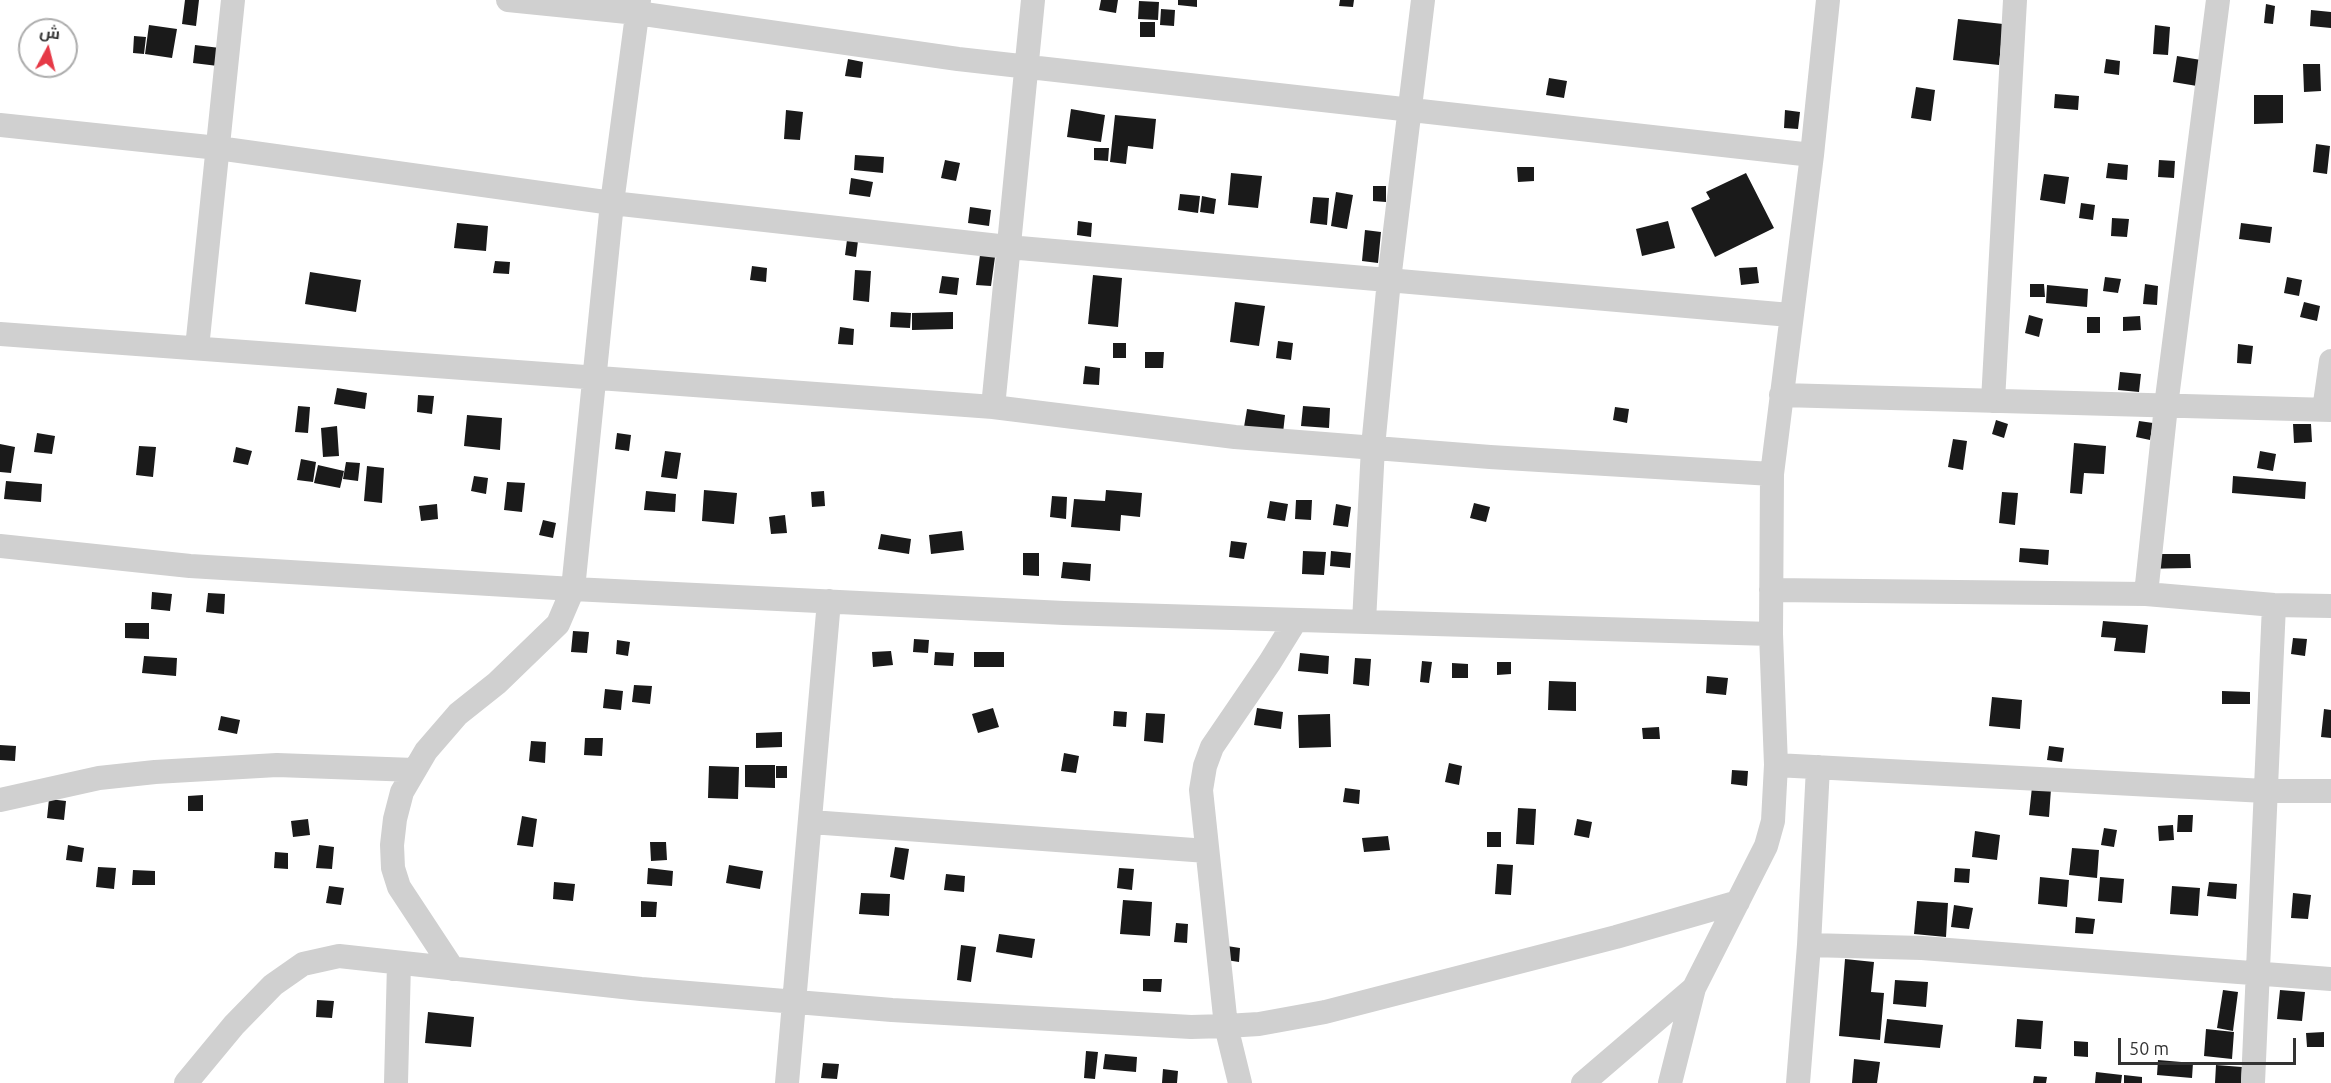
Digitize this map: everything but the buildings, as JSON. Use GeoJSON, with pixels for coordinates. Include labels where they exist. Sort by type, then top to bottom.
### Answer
{"type":"FeatureCollection","features":[{"type":"Feature","properties":{"kind":"street"},"geometry":{"type":"LineString","coordinates":[[197,348],[233,0]]}},
{"type":"Feature","properties":{"kind":"street"},"geometry":{"type":"LineString","coordinates":[[508,0],[638,7],[958,59],[1812,154]]}},
{"type":"Feature","properties":{"kind":"street"},"geometry":{"type":"LineString","coordinates":[[993,407],[1033,0]]}},
{"type":"Feature","properties":{"kind":"street"},"geometry":{"type":"LineString","coordinates":[[1364,622],[1373,447],[1389,280],[1423,0]]}},
{"type":"Feature","properties":{"kind":"street"},"geometry":{"type":"LineString","coordinates":[[1670,1083],[1694,988],[1738,902],[1768,838],[1773,821],[1776,765],[1771,634],[1773,474],[1790,315],[1812,154],[1828,0]]}},
{"type":"Feature","properties":{"kind":"street"},"geometry":{"type":"LineString","coordinates":[[1993,401],[2015,0]]}},
{"type":"Feature","properties":{"kind":"street"},"geometry":{"type":"LineString","coordinates":[[2146,594],[2166,406],[2218,0]]}},
{"type":"Feature","properties":{"kind":"street"},"geometry":{"type":"LineString","coordinates":[[453,969],[399,887],[393,868],[392,844],[395,819],[402,792],[414,770],[442,730],[558,624],[573,589],[612,203],[638,7]]}},
{"type":"Feature","properties":{"kind":"street"},"geometry":{"type":"LineString","coordinates":[[0,125],[218,148],[612,203],[1008,248],[1790,315]]}},
{"type":"Feature","properties":{"kind":"street"},"geometry":{"type":"LineString","coordinates":[[0,334],[993,407],[1235,437],[1490,457],[1773,474]]}},
{"type":"Feature","properties":{"kind":"street"},"geometry":{"type":"LineString","coordinates":[[1781,395],[2328,410],[2331,361]]}},
{"type":"Feature","properties":{"kind":"street"},"geometry":{"type":"LineString","coordinates":[[0,546],[190,566],[829,602],[1052,612],[1771,634]]}},
{"type":"Feature","properties":{"kind":"street"},"geometry":{"type":"LineString","coordinates":[[1771,590],[2146,594],[2331,606]]}},
{"type":"Feature","properties":{"kind":"street"},"geometry":{"type":"LineString","coordinates":[[787,1083],[829,602]]}},
{"type":"Feature","properties":{"kind":"street"},"geometry":{"type":"LineString","coordinates":[[2253,1083],[2274,604]]}},
{"type":"Feature","properties":{"kind":"street"},"geometry":{"type":"LineString","coordinates":[[1240,1083],[1226,1026],[1201,790],[1212,747],[1296,620]]}},
{"type":"Feature","properties":{"kind":"street"},"geometry":{"type":"LineString","coordinates":[[0,800],[99,778],[155,772],[278,765],[414,770]]}},
{"type":"Feature","properties":{"kind":"street"},"geometry":{"type":"LineString","coordinates":[[1776,765],[2265,791],[2331,791]]}},
{"type":"Feature","properties":{"kind":"street"},"geometry":{"type":"LineString","coordinates":[[1798,1083],[1809,945],[1818,767]]}},
{"type":"Feature","properties":{"kind":"street"},"geometry":{"type":"LineString","coordinates":[[811,822],[1207,851]]}},
{"type":"Feature","properties":{"kind":"street"},"geometry":{"type":"LineString","coordinates":[[186,1083],[234,1025],[273,985],[303,964],[339,956],[641,989],[795,1002],[1191,1028],[1259,1024],[1325,1012],[1616,938],[1738,902]]}},
{"type":"Feature","properties":{"kind":"street"},"geometry":{"type":"LineString","coordinates":[[1809,945],[1922,948],[2331,979]]}},
{"type":"Feature","properties":{"kind":"street"},"geometry":{"type":"LineString","coordinates":[[396,1083],[399,963]]}},
{"type":"Feature","properties":{"kind":"street"},"geometry":{"type":"LineString","coordinates":[[1583,1083],[1694,988]]}}]}
